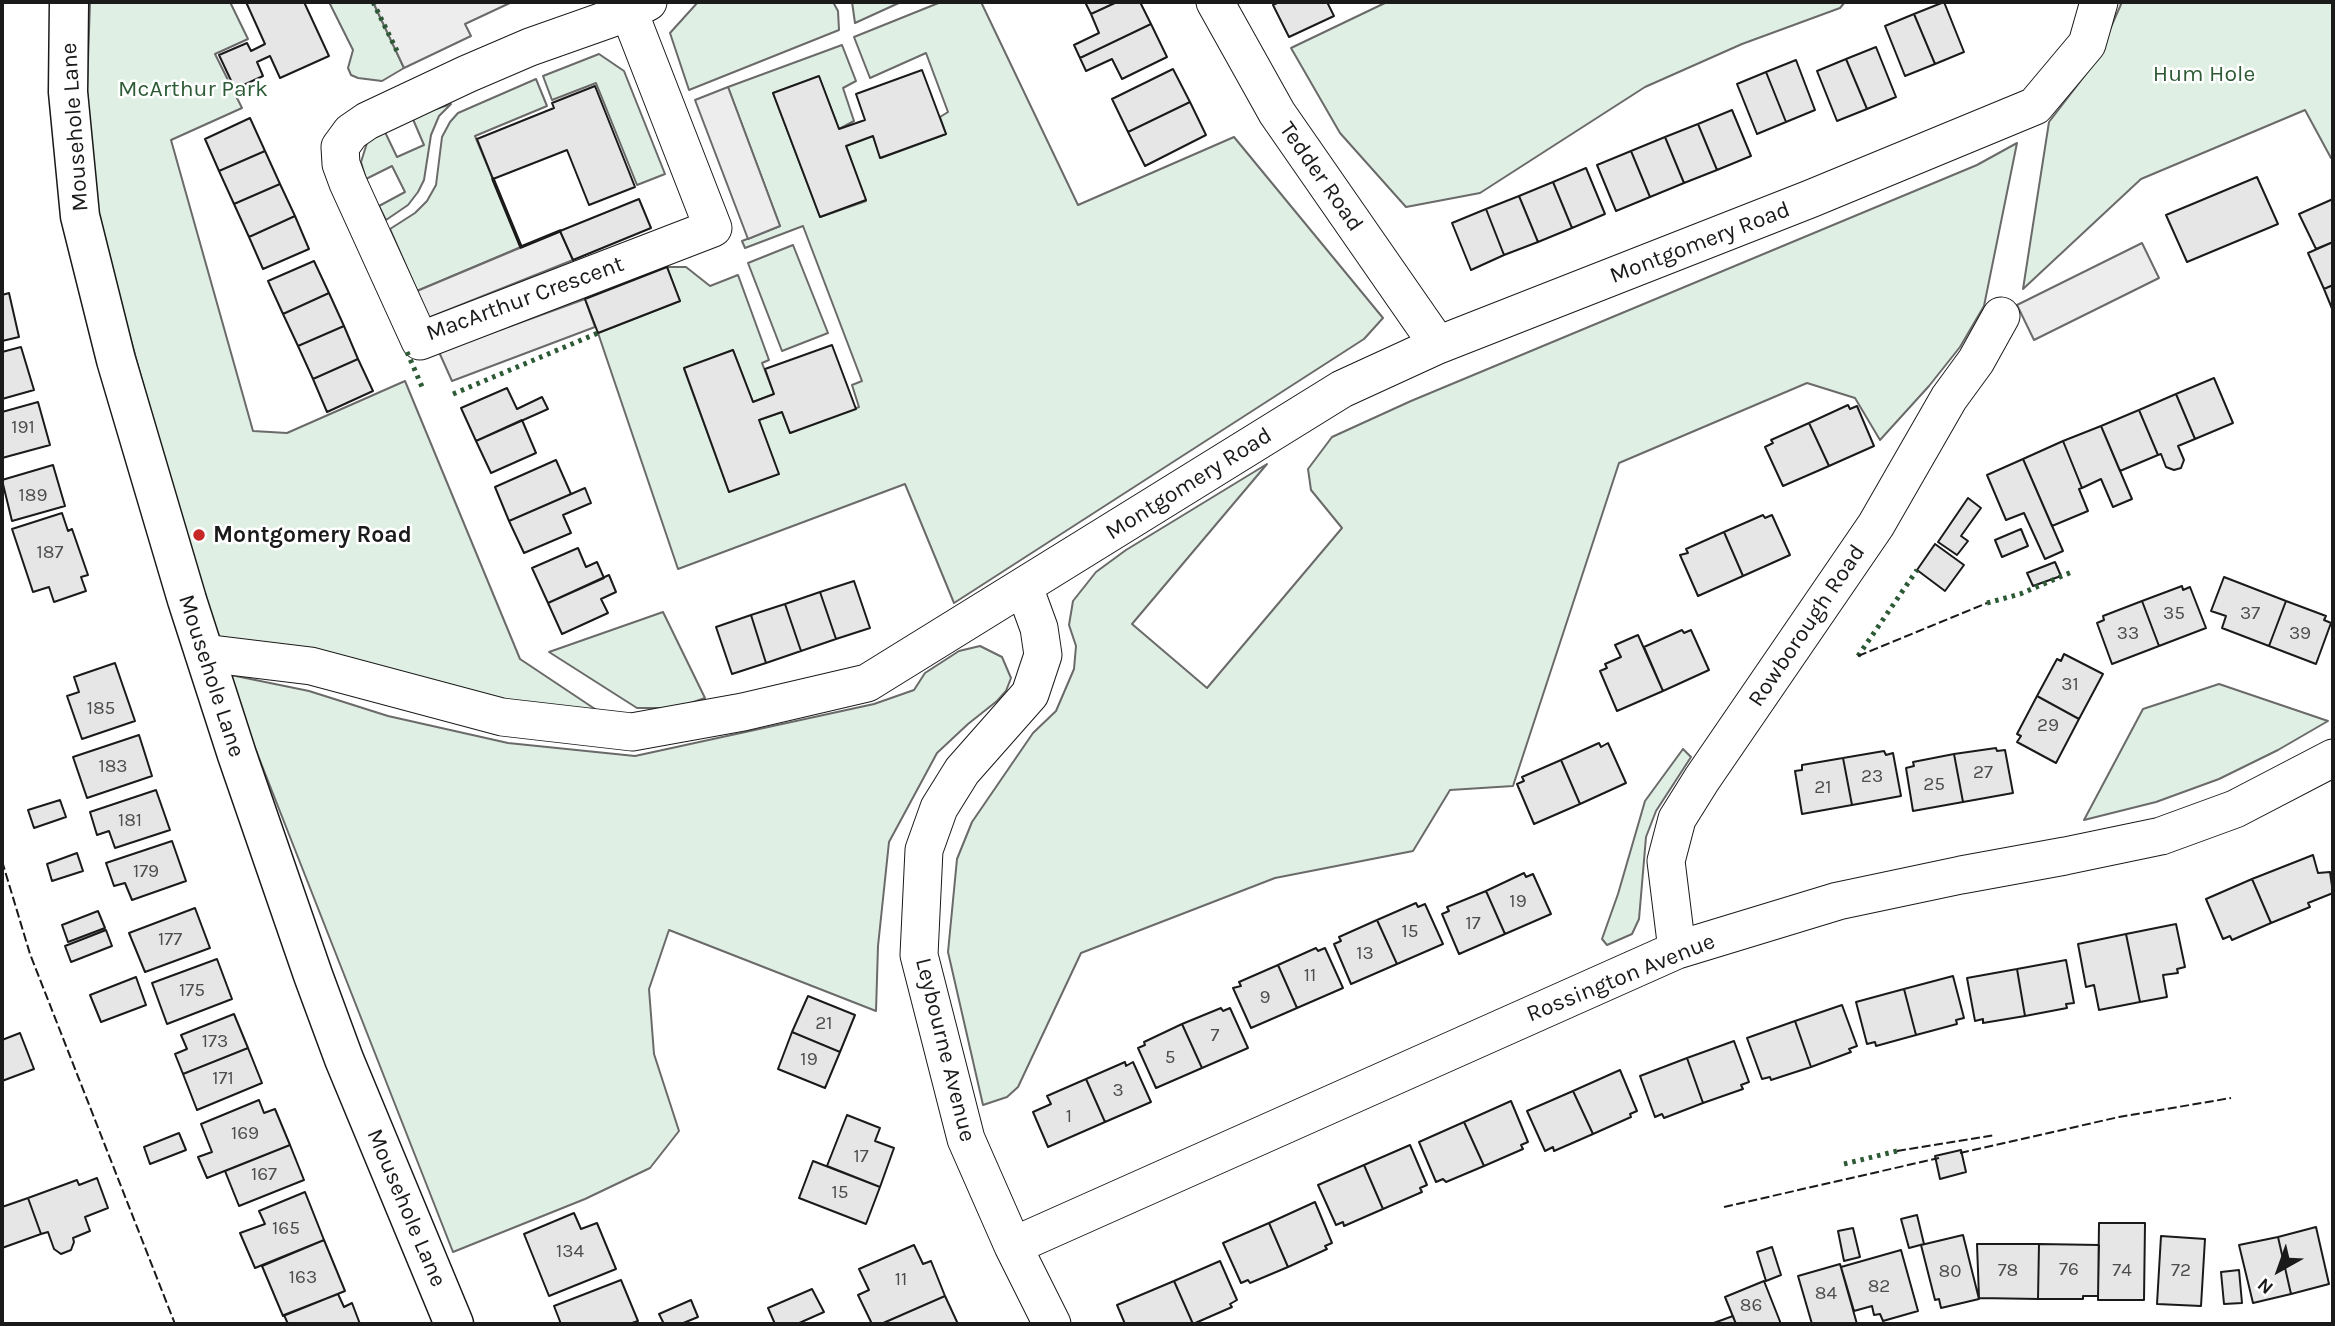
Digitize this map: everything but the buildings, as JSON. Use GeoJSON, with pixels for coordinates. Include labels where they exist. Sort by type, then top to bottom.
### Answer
{"type":"FeatureCollection","features":[{"type":"Feature","properties":{"kind":"street","name":"Mousehole Lane"},"geometry":{"type":"LineString","coordinates":[[69,2],[68,92],[80,216],[116,360],[204,653],[313,975],[344,1059],[454,1324]]}},
{"type":"Feature","properties":{"kind":"street","name":"Tedder Road"},"geometry":{"type":"LineString","coordinates":[[1215,2],[1277,113],[1438,345]]}},
{"type":"Feature","properties":{"kind":"street","name":"Montgomery Road"},"geometry":{"type":"LineString","coordinates":[[204,653],[312,666],[502,717],[632,732],[743,712],[867,683],[1342,389],[1438,345],[1810,199],[2035,106],[2087,44],[2099,2]]}},
{"type":"Feature","properties":{"kind":"street","name":"MacArthur Crescent"},"geometry":{"type":"LineString","coordinates":[[638,7],[713,228],[420,341],[348,183],[341,164],[340,146],[351,132],[367,121],[454,80],[530,47],[638,7]]}},
{"type":"Feature","properties":{"kind":"street","name":"Rowborough Road"},"geometry":{"type":"LineString","coordinates":[[1677,950],[1666,861],[1677,819],[1876,525],[1949,398],[1976,361],[2001,316]]}},
{"type":"Feature","properties":{"kind":"street","name":"Leybourne Avenue"},"geometry":{"type":"LineString","coordinates":[[1024,587],[1039,628],[1043,654],[1030,694],[962,771],[939,808],[924,850],[919,955],[966,1139],[1052,1324]]}},
{"type":"Feature","properties":{"kind":"street","name":"Rossington Avenue"},"geometry":{"type":"LineString","coordinates":[[1013,1245],[1677,950],[1838,901],[1961,874],[2161,836],[2235,809],[2333,758]]}},
{"type":"Feature","properties":{"kind":"green space","name":"McArthur Park"},"geometry":{"type":"Polygon","coordinates":[[[90,2],[230,2],[248,39],[215,54],[242,108],[171,140],[253,431],[287,433],[405,381],[520,659],[607,717],[505,706],[215,640],[96,216],[87,90],[90,2]]]}},
{"type":"Feature","properties":{"kind":"green space"},"geometry":{"type":"Polygon","coordinates":[[[329,2],[373,2],[404,68],[382,81],[351,75],[348,68],[353,50],[329,2]]]}},
{"type":"Feature","properties":{"kind":"green space"},"geometry":{"type":"Polygon","coordinates":[[[698,2],[833,2],[838,11],[839,30],[689,90],[670,33],[698,2]]]}},
{"type":"Feature","properties":{"kind":"green space"},"geometry":{"type":"Polygon","coordinates":[[[852,2],[901,2],[855,23],[852,2]]]}},
{"type":"Feature","properties":{"kind":"green space"},"geometry":{"type":"Polygon","coordinates":[[[941,2],[981,2],[1078,205],[1234,137],[1383,318],[1364,339],[954,603],[905,484],[678,569],[598,333],[680,301],[667,267],[686,267],[710,286],[738,275],[769,360],[762,363],[774,394],[753,402],[733,350],[684,369],[729,492],[759,420],[782,412],[790,433],[859,407],[852,385],[862,381],[803,226],[745,248],[742,241],[780,226],[728,87],[842,45],[856,81],[843,88],[854,121],[839,129],[819,77],[773,93],[820,217],[866,201],[846,146],[873,136],[881,158],[946,134],[940,117],[948,112],[926,53],[870,78],[854,37],[941,2]]]}},
{"type":"Feature","properties":{"kind":"green space"},"geometry":{"type":"Polygon","coordinates":[[[1387,2],[1845,2],[1840,8],[1742,44],[1645,87],[1480,193],[1406,207],[1340,133],[1291,48],[1387,2]]]}},
{"type":"Feature","properties":{"kind":"green space","name":"Hum Hole"},"geometry":{"type":"Polygon","coordinates":[[[2122,2],[2333,2],[2333,157],[2331,158],[2305,110],[2141,179],[2023,289],[2049,122],[2096,61],[2122,2]]]}},
{"type":"Feature","properties":{"kind":"green space"},"geometry":{"type":"Polygon","coordinates":[[[599,54],[624,71],[665,174],[637,185],[596,83],[552,100],[543,76],[599,54]]]}},
{"type":"Feature","properties":{"kind":"green space"},"geometry":{"type":"Polygon","coordinates":[[[536,79],[547,106],[475,136],[521,247],[417,291],[390,229],[415,213],[427,201],[436,185],[442,137],[450,122],[458,113],[536,79]]]}},
{"type":"Feature","properties":{"kind":"green space"},"geometry":{"type":"Polygon","coordinates":[[[451,104],[439,116],[431,135],[424,180],[418,192],[408,205],[386,220],[379,206],[405,192],[392,166],[366,179],[361,162],[367,143],[384,130],[397,157],[424,145],[412,117],[451,104]]]}},
{"type":"Feature","properties":{"kind":"green space"},"geometry":{"type":"Polygon","coordinates":[[[2017,143],[1984,306],[1960,347],[1880,440],[1855,398],[1807,383],[1619,463],[1513,786],[1450,790],[1413,851],[1275,878],[1081,953],[1018,1087],[1007,1097],[983,1105],[948,952],[957,859],[972,822],[1033,733],[1056,711],[1074,669],[1076,646],[1069,625],[1073,601],[1096,572],[1126,550],[1267,464],[1132,624],[1207,688],[1342,528],[1311,490],[1308,469],[1332,437],[1411,401],[1977,165],[2017,143]]]}},
{"type":"Feature","properties":{"kind":"green space"},"geometry":{"type":"Polygon","coordinates":[[[793,245],[828,333],[782,351],[748,263],[793,245]]]}},
{"type":"Feature","properties":{"kind":"green space"},"geometry":{"type":"Polygon","coordinates":[[[663,612],[705,698],[666,708],[637,708],[549,652],[663,612]]]}},
{"type":"Feature","properties":{"kind":"green space"},"geometry":{"type":"Polygon","coordinates":[[[980,646],[1002,657],[1011,678],[1006,691],[997,701],[937,753],[889,842],[878,946],[876,1011],[669,930],[649,989],[654,1054],[679,1131],[650,1168],[585,1199],[453,1252],[226,674],[309,691],[388,716],[508,743],[635,756],[874,704],[914,690],[925,673],[959,651],[980,646]]]}},
{"type":"Feature","properties":{"kind":"green space"},"geometry":{"type":"Polygon","coordinates":[[[2219,684],[2328,721],[2278,750],[2219,779],[2156,802],[2084,820],[2143,709],[2219,684]]]}},
{"type":"Feature","properties":{"kind":"green space"},"geometry":{"type":"Polygon","coordinates":[[[1683,749],[1691,757],[1656,811],[1646,837],[1639,919],[1632,934],[1607,945],[1602,939],[1645,801],[1683,749]]]}},
{"type":"Feature","properties":{"kind":"shaded area"},"geometry":{"type":"Polygon","coordinates":[[[373,2],[512,2],[465,24],[471,36],[404,68],[373,2]]]}},
{"type":"Feature","properties":{"kind":"shaded area"},"geometry":{"type":"Polygon","coordinates":[[[728,87],[780,226],[748,239],[695,100],[728,87]]]}},
{"type":"Feature","properties":{"kind":"shaded area"},"geometry":{"type":"Polygon","coordinates":[[[560,231],[573,260],[428,318],[417,291],[560,231]]]}},
{"type":"Feature","properties":{"kind":"shaded area"},"geometry":{"type":"Polygon","coordinates":[[[2142,243],[2159,278],[2034,340],[2017,305],[2142,243]]]}},
{"type":"Feature","properties":{"kind":"shaded area"},"geometry":{"type":"Polygon","coordinates":[[[585,299],[595,327],[452,381],[439,352],[585,299]]]}},
{"type":"Feature","properties":{"kind":"hedge"},"geometry":{"type":"LineString","coordinates":[[373,2],[398,53]]}},
{"type":"Feature","properties":{"kind":"hedge"},"geometry":{"type":"LineString","coordinates":[[453,394],[598,333]]}},
{"type":"Feature","properties":{"kind":"hedge"},"geometry":{"type":"LineString","coordinates":[[407,352],[423,389]]}},
{"type":"Feature","properties":{"kind":"hedge"},"geometry":{"type":"LineString","coordinates":[[1858,656],[1917,570]]}},
{"type":"Feature","properties":{"kind":"hedge"},"geometry":{"type":"LineString","coordinates":[[1987,603],[2020,594],[2074,571]]}},
{"type":"Feature","properties":{"kind":"hedge"},"geometry":{"type":"LineString","coordinates":[[1844,1164],[1897,1151]]}},
{"type":"Feature","properties":{"kind":"fence"},"geometry":{"type":"LineString","coordinates":[[1858,656],[1987,603]]}},
{"type":"Feature","properties":{"kind":"fence"},"geometry":{"type":"LineString","coordinates":[[2,861],[30,954],[175,1324]]}},
{"type":"Feature","properties":{"kind":"fence"},"geometry":{"type":"LineString","coordinates":[[1960,1153],[2119,1117],[2231,1098]]}},
{"type":"Feature","properties":{"kind":"fence"},"geometry":{"type":"LineString","coordinates":[[1897,1151],[1995,1135]]}},
{"type":"Feature","properties":{"kind":"fence"},"geometry":{"type":"LineString","coordinates":[[1724,1207],[1939,1158]]}},
{"type":"Feature","properties":{"kind":"wall"},"geometry":{"type":"LineString","coordinates":[[493,179],[521,247],[560,231]]}},
{"type":"Feature","properties":{"kind":"place","name":"Montgomery Road"},"geometry":{"type":"Point","coordinates":[199,535]}}]}
